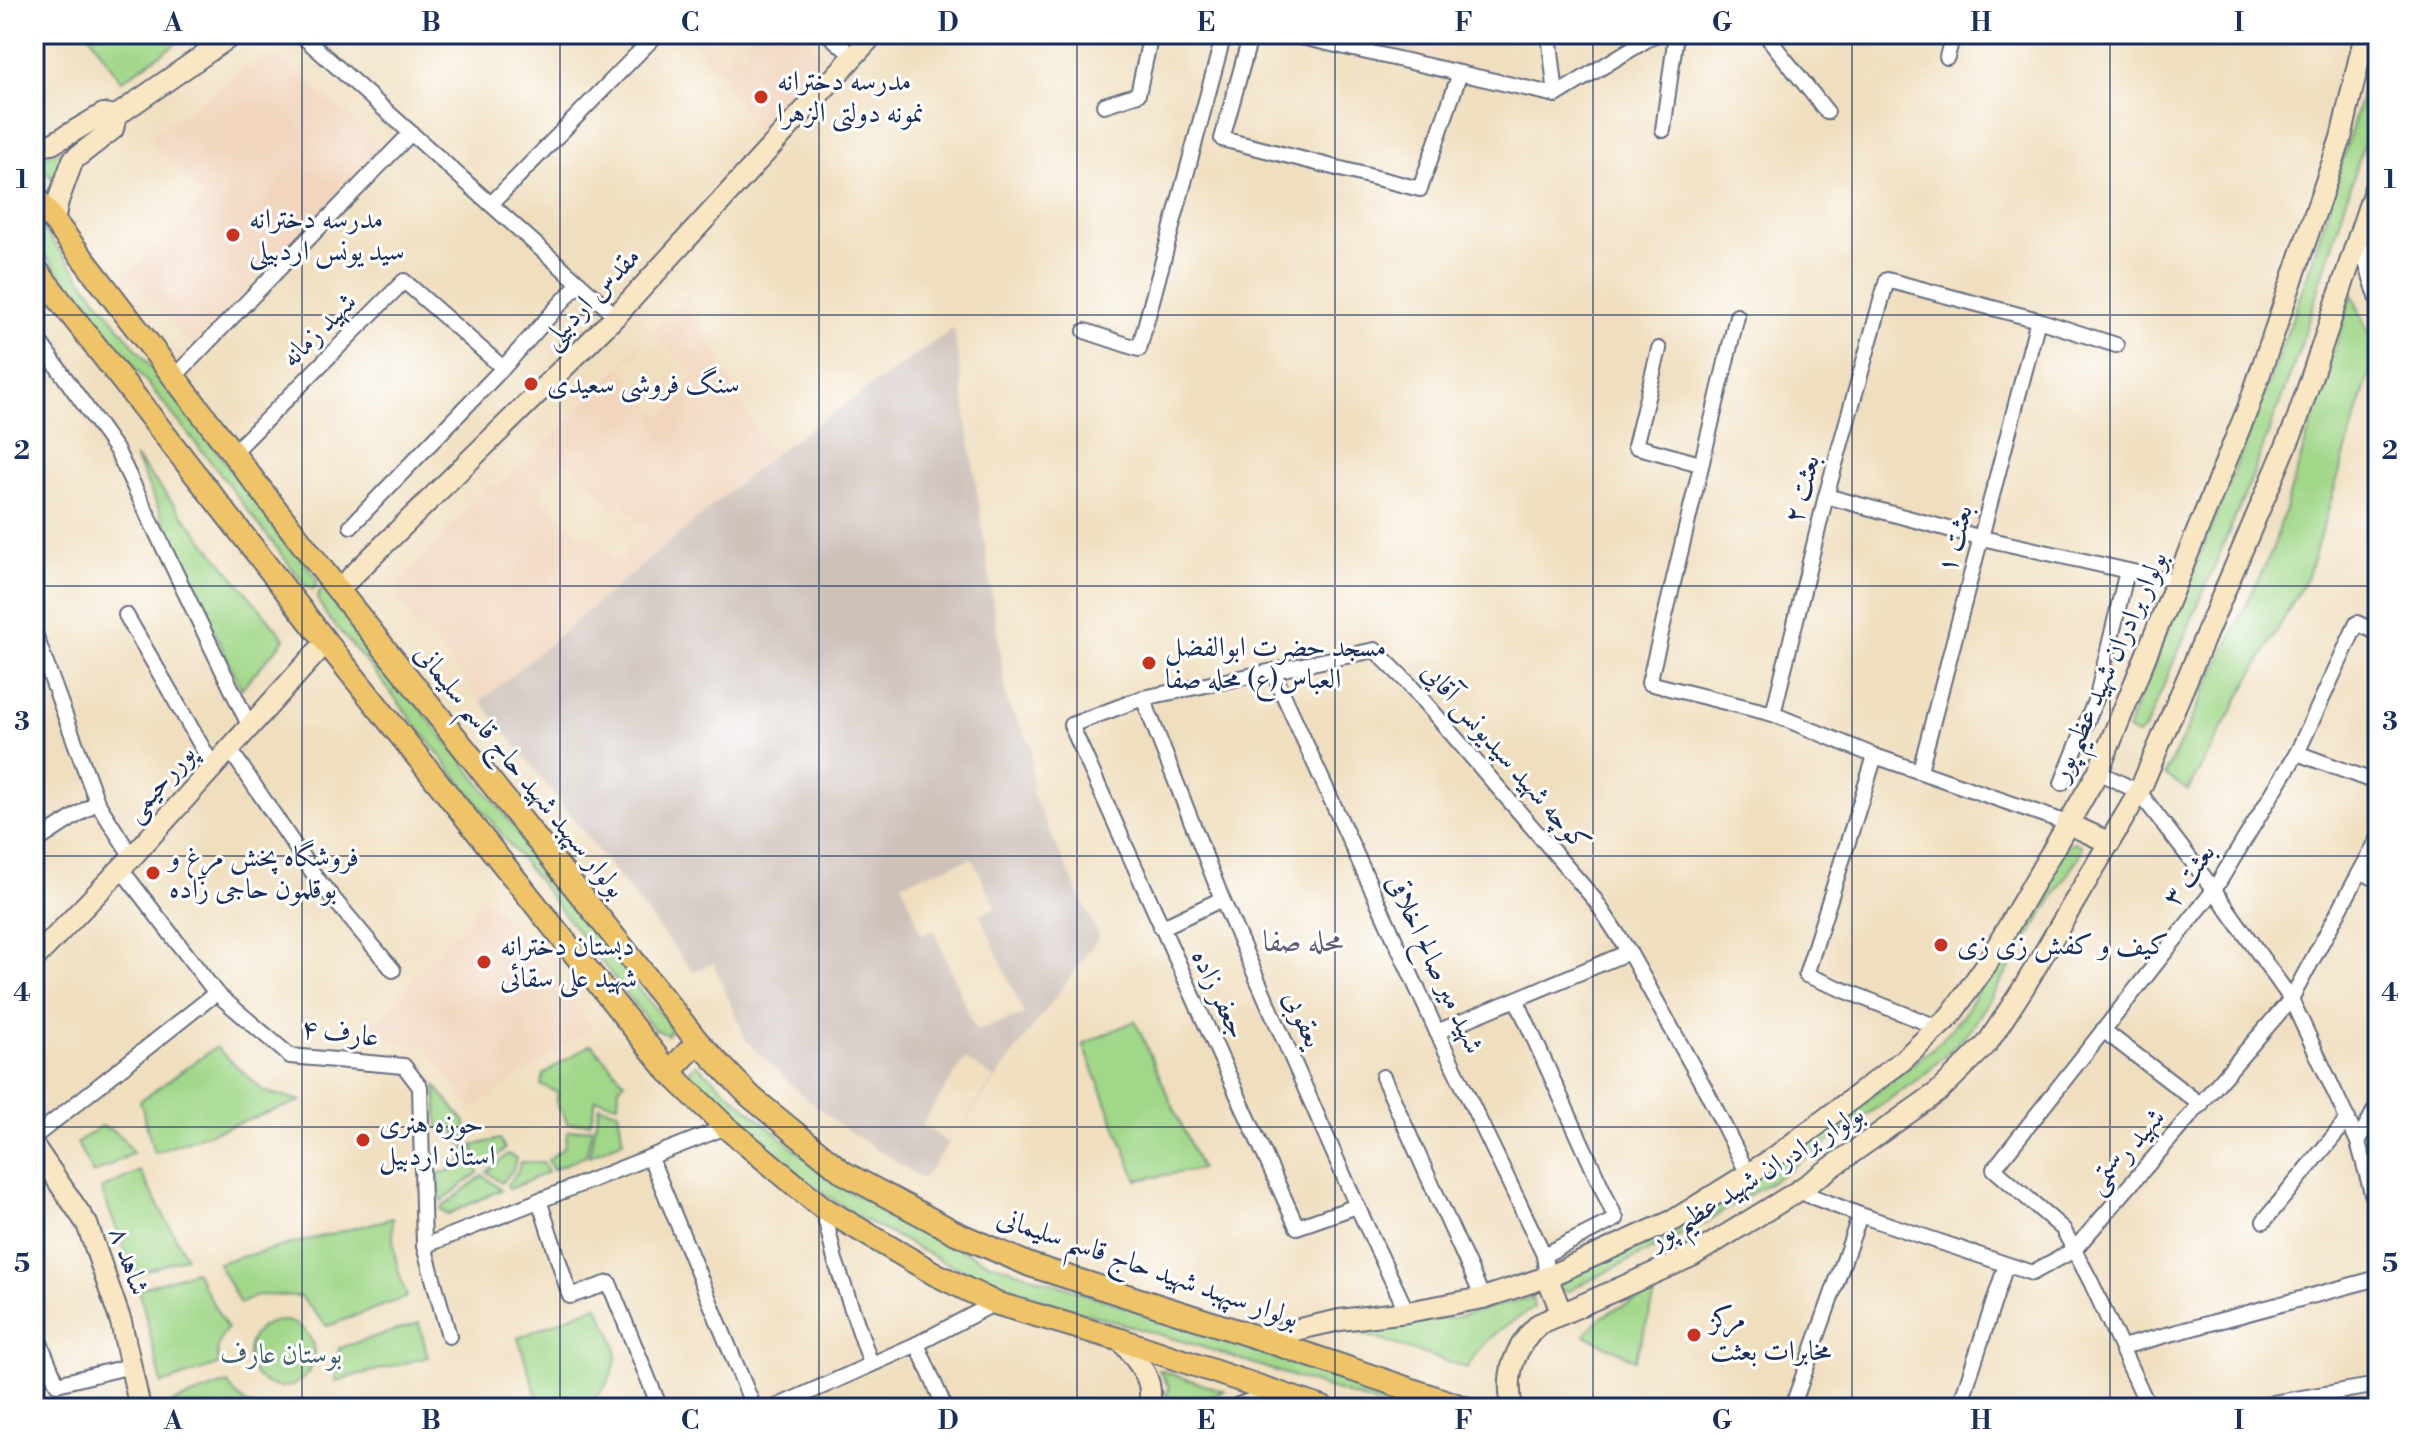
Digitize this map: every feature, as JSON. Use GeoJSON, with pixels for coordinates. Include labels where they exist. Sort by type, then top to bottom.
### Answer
{"type":"FeatureCollection","features":[{"type":"Feature","properties":{"kind":"main road"},"geometry":{"type":"LineString","coordinates":[[54,221],[73,160],[113,129],[116,116],[234,34]]}},
{"type":"Feature","properties":{"kind":"main road","name":"مقدس اردبیلی"},"geometry":{"type":"LineString","coordinates":[[338,590],[616,316],[874,34]]}},
{"type":"Feature","properties":{"kind":"main road","name":"بولوار برادران شهید عظیم‌ پور"},"geometry":{"type":"LineString","coordinates":[[1259,1338],[1340,1320],[1483,1298],[1547,1277],[1674,1220],[1772,1159],[1902,1061],[1950,1016],[1986,965],[2098,772],[2248,408],[2341,138],[2365,34]]}},
{"type":"Feature","properties":{"kind":"main road"},"geometry":{"type":"LineString","coordinates":[[34,147],[52,144],[103,114],[116,116]]}},
{"type":"Feature","properties":{"kind":"main road","name":"بولوار برادران شهید عظیم‌ پور"},"geometry":{"type":"LineString","coordinates":[[1512,1408],[1509,1379],[1513,1358],[1524,1339],[1539,1324],[1692,1256],[1798,1191],[1938,1092],[1987,1044],[2139,792],[2296,423],[2378,179]]}},
{"type":"Feature","properties":{"kind":"main road","name":"بولوار سپهبد شهید حاج قاسم سلیمانی"},"geometry":{"type":"LineString","coordinates":[[34,195],[338,590],[698,1042],[751,1097],[844,1173],[956,1233],[1030,1265],[1465,1408]]}},
{"type":"Feature","properties":{"kind":"main road"},"geometry":{"type":"LineString","coordinates":[[34,267],[326,642],[669,1072],[726,1127],[823,1208],[935,1274],[995,1303],[1121,1340],[1311,1406]]}},
{"type":"Feature","properties":{"kind":"main road","name":"پوررحیمی"},"geometry":{"type":"LineString","coordinates":[[34,959],[127,863],[326,642]]}},
{"type":"Feature","properties":{"kind":"main road"},"geometry":{"type":"LineString","coordinates":[[2067,823],[2110,843]]}},
{"type":"Feature","properties":{"kind":"main road"},"geometry":{"type":"LineString","coordinates":[[669,1072],[698,1042]]}},
{"type":"Feature","properties":{"kind":"main road","name":"شاهد ۸"},"geometry":{"type":"LineString","coordinates":[[34,1146],[87,1224],[121,1322],[140,1408]]}},
{"type":"Feature","properties":{"kind":"main road"},"geometry":{"type":"LineString","coordinates":[[1547,1277],[1562,1314]]}},
{"type":"Feature","properties":{"kind":"main road"},"geometry":{"type":"LineString","coordinates":[[1121,1340],[1149,1378],[1151,1399],[1148,1408]]}},
{"type":"Feature","properties":{"kind":"main road"},"geometry":{"type":"LineString","coordinates":[[1239,1408],[1279,1393]]}},
{"type":"Feature","properties":{"kind":"street"},"geometry":{"type":"LineString","coordinates":[[300,34],[616,316]]}},
{"type":"Feature","properties":{"kind":"street"},"geometry":{"type":"LineString","coordinates":[[491,204],[657,34]]}},
{"type":"Feature","properties":{"kind":"street"},"geometry":{"type":"LineString","coordinates":[[828,34],[854,57]]}},
{"type":"Feature","properties":{"kind":"street"},"geometry":{"type":"LineString","coordinates":[[1104,105],[1138,94],[1151,34]]}},
{"type":"Feature","properties":{"kind":"street"},"geometry":{"type":"LineString","coordinates":[[1085,331],[1139,349],[1224,34]]}},
{"type":"Feature","properties":{"kind":"street"},"geometry":{"type":"LineString","coordinates":[[1251,34],[1222,139],[1420,189],[1460,73]]}},
{"type":"Feature","properties":{"kind":"street"},"geometry":{"type":"LineString","coordinates":[[1288,34],[1556,95],[1656,34]]}},
{"type":"Feature","properties":{"kind":"street"},"geometry":{"type":"LineString","coordinates":[[1549,34],[1556,95]]}},
{"type":"Feature","properties":{"kind":"street"},"geometry":{"type":"LineString","coordinates":[[1663,130],[1676,34]]}},
{"type":"Feature","properties":{"kind":"street"},"geometry":{"type":"LineString","coordinates":[[1765,34],[1827,112]]}},
{"type":"Feature","properties":{"kind":"street"},"geometry":{"type":"LineString","coordinates":[[1947,57],[1953,34]]}},
{"type":"Feature","properties":{"kind":"street"},"geometry":{"type":"LineString","coordinates":[[174,377],[411,133]]}},
{"type":"Feature","properties":{"kind":"street"},"geometry":{"type":"LineString","coordinates":[[2358,237],[2378,300]]}},
{"type":"Feature","properties":{"kind":"street","name":"بعثت ۲"},"geometry":{"type":"LineString","coordinates":[[1773,714],[1826,496],[1887,280],[2038,320]]}},
{"type":"Feature","properties":{"kind":"street","name":"شهید زمانه"},"geometry":{"type":"LineString","coordinates":[[233,453],[404,281],[503,368]]}},
{"type":"Feature","properties":{"kind":"street"},"geometry":{"type":"LineString","coordinates":[[351,526],[503,368],[579,283]]}},
{"type":"Feature","properties":{"kind":"street"},"geometry":{"type":"LineString","coordinates":[[1737,316],[1649,683],[1773,714],[1875,756],[2067,823]]}},
{"type":"Feature","properties":{"kind":"street"},"geometry":{"type":"LineString","coordinates":[[2038,320],[2116,345]]}},
{"type":"Feature","properties":{"kind":"street","name":"بعثت ۱"},"geometry":{"type":"LineString","coordinates":[[1920,770],[2038,320]]}},
{"type":"Feature","properties":{"kind":"street"},"geometry":{"type":"LineString","coordinates":[[34,334],[117,451],[249,725]]}},
{"type":"Feature","properties":{"kind":"street"},"geometry":{"type":"LineString","coordinates":[[1659,349],[1635,446],[1700,464]]}},
{"type":"Feature","properties":{"kind":"street"},"geometry":{"type":"LineString","coordinates":[[1826,496],[1982,538],[2177,582]]}},
{"type":"Feature","properties":{"kind":"street"},"geometry":{"type":"LineString","coordinates":[[2062,783],[2097,696],[2127,571]]}},
{"type":"Feature","properties":{"kind":"street"},"geometry":{"type":"LineString","coordinates":[[126,615],[213,766]]}},
{"type":"Feature","properties":{"kind":"street","name":"بعثت ۳"},"geometry":{"type":"LineString","coordinates":[[2074,1250],[2063,1229],[1994,1169],[2214,890],[2297,753],[2357,623],[2378,633]]}},
{"type":"Feature","properties":{"kind":"street","name":"عارف ۴"},"geometry":{"type":"LineString","coordinates":[[34,631],[97,802],[127,863],[216,993],[290,1056],[404,1066],[420,1087],[424,1246],[449,1336]]}},
{"type":"Feature","properties":{"kind":"street","name":"کوچه شهید سیدیونس آقایی"},"geometry":{"type":"LineString","coordinates":[[1071,725],[1143,698],[1375,650],[1408,683],[1595,900],[1629,952],[1708,1094],[1748,1174]]}},
{"type":"Feature","properties":{"kind":"street","name":"شهید میر صالح اخلاقی"},"geometry":{"type":"LineString","coordinates":[[1273,672],[1437,1032],[1544,1255],[1547,1277]]}},
{"type":"Feature","properties":{"kind":"street","name":"یعقوبی"},"geometry":{"type":"LineString","coordinates":[[1143,698],[1222,899],[1407,1312]]}},
{"type":"Feature","properties":{"kind":"street","name":"جعفر زاده"},"geometry":{"type":"LineString","coordinates":[[1071,725],[1297,1227],[1357,1206]]}},
{"type":"Feature","properties":{"kind":"street"},"geometry":{"type":"LineString","coordinates":[[229,748],[317,879],[393,970]]}},
{"type":"Feature","properties":{"kind":"street"},"geometry":{"type":"LineString","coordinates":[[2297,753],[2378,783]]}},
{"type":"Feature","properties":{"kind":"street"},"geometry":{"type":"LineString","coordinates":[[1875,756],[1806,975],[1937,1027]]}},
{"type":"Feature","properties":{"kind":"street"},"geometry":{"type":"LineString","coordinates":[[2098,772],[2139,792],[2214,890],[2291,999],[2358,1142],[2377,1208]]}},
{"type":"Feature","properties":{"kind":"street"},"geometry":{"type":"LineString","coordinates":[[34,843],[97,802]]}},
{"type":"Feature","properties":{"kind":"street","name":"شهید رستمی"},"geometry":{"type":"LineString","coordinates":[[1798,1191],[2032,1273],[2074,1250],[2291,999],[2378,839]]}},
{"type":"Feature","properties":{"kind":"street"},"geometry":{"type":"LineString","coordinates":[[2362,872],[2378,880]]}},
{"type":"Feature","properties":{"kind":"street"},"geometry":{"type":"LineString","coordinates":[[1161,928],[1222,899]]}},
{"type":"Feature","properties":{"kind":"street"},"geometry":{"type":"LineString","coordinates":[[1437,1032],[1629,952]]}},
{"type":"Feature","properties":{"kind":"street"},"geometry":{"type":"LineString","coordinates":[[34,1137],[216,993]]}},
{"type":"Feature","properties":{"kind":"street"},"geometry":{"type":"LineString","coordinates":[[1517,1001],[1616,1219],[1544,1255]]}},
{"type":"Feature","properties":{"kind":"street"},"geometry":{"type":"LineString","coordinates":[[2103,1030],[2201,1105]]}},
{"type":"Feature","properties":{"kind":"street"},"geometry":{"type":"LineString","coordinates":[[1383,1077],[1483,1298]]}},
{"type":"Feature","properties":{"kind":"street"},"geometry":{"type":"LineString","coordinates":[[2358,1142],[2378,1104]]}},
{"type":"Feature","properties":{"kind":"street"},"geometry":{"type":"LineString","coordinates":[[2264,1221],[2348,1119]]}},
{"type":"Feature","properties":{"kind":"street"},"geometry":{"type":"LineString","coordinates":[[424,1246],[726,1127]]}},
{"type":"Feature","properties":{"kind":"street"},"geometry":{"type":"LineString","coordinates":[[650,1157],[754,1408]]}},
{"type":"Feature","properties":{"kind":"street"},"geometry":{"type":"LineString","coordinates":[[539,1200],[570,1296],[609,1283],[660,1408]]}},
{"type":"Feature","properties":{"kind":"street"},"geometry":{"type":"LineString","coordinates":[[823,1208],[835,1260],[871,1364]]}},
{"type":"Feature","properties":{"kind":"street"},"geometry":{"type":"LineString","coordinates":[[1792,1408],[1860,1215]]}},
{"type":"Feature","properties":{"kind":"street"},"geometry":{"type":"LineString","coordinates":[[2074,1250],[2149,1408]]}},
{"type":"Feature","properties":{"kind":"street"},"geometry":{"type":"LineString","coordinates":[[1959,1408],[2006,1265]]}},
{"type":"Feature","properties":{"kind":"street"},"geometry":{"type":"LineString","coordinates":[[2122,1347],[2378,1278]]}},
{"type":"Feature","properties":{"kind":"street"},"geometry":{"type":"LineString","coordinates":[[774,1408],[794,1404],[995,1303]]}},
{"type":"Feature","properties":{"kind":"street"},"geometry":{"type":"LineString","coordinates":[[34,1328],[57,1384],[131,1366]]}},
{"type":"Feature","properties":{"kind":"street"},"geometry":{"type":"LineString","coordinates":[[917,1344],[945,1408]]}},
{"type":"Feature","properties":{"kind":"street"},"geometry":{"type":"LineString","coordinates":[[2243,1408],[2289,1404],[2378,1385]]}},
{"type":"Feature","properties":{"kind":"shaded area","name":"مدرسه دخترانه نمونه دولتی الزهرا"},"geometry":{"type":"Polygon","coordinates":[[[680,34],[701,34],[724,60],[734,50],[739,55],[747,49],[744,43],[755,34],[803,34],[821,51],[823,57],[816,66],[810,66],[802,73],[804,79],[755,132],[720,75],[680,34]]]}},
{"type":"Feature","properties":{"kind":"shaded area"},"geometry":{"type":"Polygon","coordinates":[[[1335,34],[1446,34],[1443,50],[1436,58],[1335,34]]]}},
{"type":"Feature","properties":{"kind":"shaded area","name":"مدرسه دخترانه سید یونس اردبیلی"},"geometry":{"type":"Polygon","coordinates":[[[275,55],[378,142],[378,153],[194,344],[189,344],[129,274],[203,197],[148,137],[263,57],[275,55]]]}},
{"type":"Feature","properties":{"kind":"shaded area"},"geometry":{"type":"Polygon","coordinates":[[[687,295],[742,406],[774,454],[481,701],[397,597],[398,585],[492,482],[498,487],[550,438],[687,295]],[[652,334],[622,369],[633,379],[629,385],[663,417],[689,390],[685,385],[696,374],[652,334]],[[567,461],[537,493],[584,539],[591,534],[616,561],[648,533],[622,503],[614,509],[567,461]]]}},
{"type":"Feature","properties":{"kind":"shaded area"},"geometry":{"type":"Polygon","coordinates":[[[954,328],[1007,703],[1032,746],[1032,793],[1099,937],[957,1132],[994,1078],[965,1059],[922,1124],[949,1144],[923,1179],[838,1124],[797,1090],[746,1040],[713,963],[693,972],[481,701],[774,454],[954,328]],[[972,858],[902,883],[922,935],[934,930],[976,1031],[1024,1014],[980,915],[996,907],[972,858]]]}},
{"type":"Feature","properties":{"kind":"shaded area","name":"دبستان دخترانه شهید علی سقائی"},"geometry":{"type":"Polygon","coordinates":[[[487,897],[593,1027],[472,1109],[425,1045],[358,1040],[487,897]]]}},
{"type":"Feature","properties":{"kind":"green space"},"geometry":{"type":"Polygon","coordinates":[[[89,34],[190,34],[121,81],[89,34]]]}},
{"type":"Feature","properties":{"kind":"green space"},"geometry":{"type":"Polygon","coordinates":[[[2378,36],[2378,99],[2298,354],[2250,482],[2145,729],[2137,735],[2128,730],[2131,717],[2210,532],[2297,306],[2378,36]]]}},
{"type":"Feature","properties":{"kind":"green space"},"geometry":{"type":"Polygon","coordinates":[[[68,149],[53,179],[34,159],[68,149]]]}},
{"type":"Feature","properties":{"kind":"green space"},"geometry":{"type":"Polygon","coordinates":[[[34,218],[317,579],[316,587],[312,589],[305,585],[207,457],[34,242],[34,218]]]}},
{"type":"Feature","properties":{"kind":"green space"},"geometry":{"type":"Polygon","coordinates":[[[2352,293],[2376,352],[2308,575],[2188,790],[2165,775],[2272,551],[2352,293]]]}},
{"type":"Feature","properties":{"kind":"green space"},"geometry":{"type":"Polygon","coordinates":[[[135,457],[285,639],[241,689],[135,457]]]}},
{"type":"Feature","properties":{"kind":"green space"},"geometry":{"type":"Polygon","coordinates":[[[320,590],[326,590],[586,917],[640,991],[667,1021],[670,1030],[667,1035],[654,1029],[376,674],[326,615],[317,598],[320,590]]]}},
{"type":"Feature","properties":{"kind":"green space"},"geometry":{"type":"Polygon","coordinates":[[[2074,842],[2082,846],[2078,858],[1970,1031],[1925,1074],[1786,1172],[1705,1223],[1568,1291],[1560,1290],[1562,1281],[1699,1211],[1840,1121],[1939,1043],[1963,1015],[2043,885],[2061,849],[2074,842]]]}},
{"type":"Feature","properties":{"kind":"green space"},"geometry":{"type":"Polygon","coordinates":[[[1135,1021],[1201,1169],[1137,1180],[1083,1044],[1135,1021]]]}},
{"type":"Feature","properties":{"kind":"green space"},"geometry":{"type":"Polygon","coordinates":[[[591,1044],[625,1082],[619,1087],[618,1104],[596,1099],[590,1123],[567,1123],[556,1104],[558,1093],[541,1085],[544,1074],[591,1044]]]}},
{"type":"Feature","properties":{"kind":"green space"},"geometry":{"type":"Polygon","coordinates":[[[216,1047],[263,1091],[301,1101],[154,1153],[140,1101],[216,1047]]]}},
{"type":"Feature","properties":{"kind":"green space"},"geometry":{"type":"Polygon","coordinates":[[[696,1064],[849,1192],[982,1260],[1436,1408],[1390,1408],[1202,1347],[1054,1304],[1003,1287],[942,1261],[860,1218],[809,1183],[689,1077],[690,1070],[696,1064]]]}},
{"type":"Feature","properties":{"kind":"green space"},"geometry":{"type":"Polygon","coordinates":[[[436,1086],[466,1123],[466,1142],[461,1143],[454,1131],[438,1127],[436,1086]]]}},
{"type":"Feature","properties":{"kind":"green space"},"geometry":{"type":"Polygon","coordinates":[[[599,1106],[618,1111],[623,1141],[589,1156],[599,1106]]]}},
{"type":"Feature","properties":{"kind":"green space"},"geometry":{"type":"Polygon","coordinates":[[[101,1126],[120,1136],[133,1153],[93,1174],[77,1143],[101,1126]]]}},
{"type":"Feature","properties":{"kind":"green space"},"geometry":{"type":"Polygon","coordinates":[[[592,1128],[586,1155],[553,1170],[548,1160],[564,1147],[568,1131],[592,1128]]]}},
{"type":"Feature","properties":{"kind":"green space"},"geometry":{"type":"Polygon","coordinates":[[[500,1139],[505,1149],[485,1167],[482,1166],[472,1146],[500,1139]]]}},
{"type":"Feature","properties":{"kind":"green space"},"geometry":{"type":"Polygon","coordinates":[[[467,1147],[479,1172],[441,1202],[437,1173],[457,1166],[462,1159],[462,1148],[467,1147]]]}},
{"type":"Feature","properties":{"kind":"green space"},"geometry":{"type":"Polygon","coordinates":[[[508,1154],[516,1158],[513,1170],[501,1183],[487,1172],[508,1154]]]}},
{"type":"Feature","properties":{"kind":"green space"},"geometry":{"type":"Polygon","coordinates":[[[520,1162],[543,1162],[548,1172],[510,1189],[507,1185],[518,1171],[520,1162]]]}},
{"type":"Feature","properties":{"kind":"green space"},"geometry":{"type":"Polygon","coordinates":[[[140,1171],[186,1257],[135,1275],[101,1189],[140,1171]]]}},
{"type":"Feature","properties":{"kind":"green space"},"geometry":{"type":"Polygon","coordinates":[[[483,1175],[501,1190],[448,1214],[440,1209],[483,1175]]]}},
{"type":"Feature","properties":{"kind":"green space"},"geometry":{"type":"Polygon","coordinates":[[[393,1218],[396,1258],[407,1297],[327,1326],[300,1296],[258,1295],[240,1304],[218,1263],[393,1218]]]}},
{"type":"Feature","properties":{"kind":"green space"},"geometry":{"type":"Polygon","coordinates":[[[195,1271],[227,1329],[218,1345],[220,1364],[162,1384],[139,1289],[195,1271]]]}},
{"type":"Feature","properties":{"kind":"green space"},"geometry":{"type":"Polygon","coordinates":[[[1656,1293],[1635,1360],[1585,1335],[1607,1313],[1656,1293]]]}},
{"type":"Feature","properties":{"kind":"green space"},"geometry":{"type":"Polygon","coordinates":[[[1532,1297],[1534,1308],[1496,1334],[1480,1349],[1467,1368],[1344,1328],[1452,1318],[1532,1297]]]}},
{"type":"Feature","properties":{"kind":"green space"},"geometry":{"type":"Polygon","coordinates":[[[597,1305],[615,1347],[614,1369],[606,1385],[594,1399],[579,1407],[541,1408],[518,1338],[597,1305]]]}},
{"type":"Feature","properties":{"kind":"green space","name":"بوستان عارف"},"geometry":{"type":"Polygon","coordinates":[[[281,1321],[294,1324],[304,1331],[311,1341],[314,1354],[311,1367],[304,1377],[294,1384],[281,1387],[268,1384],[258,1377],[251,1367],[248,1354],[251,1341],[258,1331],[268,1324],[281,1321]]]}},
{"type":"Feature","properties":{"kind":"green space"},"geometry":{"type":"Polygon","coordinates":[[[419,1323],[428,1357],[335,1381],[339,1348],[419,1323]]]}},
{"type":"Feature","properties":{"kind":"green space"},"geometry":{"type":"Polygon","coordinates":[[[1159,1370],[1224,1391],[1178,1408],[1163,1408],[1169,1387],[1159,1370]]]}},
{"type":"Feature","properties":{"kind":"green space"},"geometry":{"type":"Polygon","coordinates":[[[228,1383],[240,1398],[257,1408],[170,1408],[169,1404],[228,1383]]]}},
{"type":"Feature","properties":{"kind":"place","name":"مدرسه دخترانه نمونه دولتی الزهرا"},"geometry":{"type":"Point","coordinates":[761,97]}},
{"type":"Feature","properties":{"kind":"place","name":"مدرسه دخترانه سید یونس اردبیلی"},"geometry":{"type":"Point","coordinates":[233,235]}},
{"type":"Feature","properties":{"kind":"place","name":"سنگ فروشی سعیدی"},"geometry":{"type":"Point","coordinates":[531,384]}},
{"type":"Feature","properties":{"kind":"place","name":"مسجد حضرت ابوالفضل العباس(ع) محله صفا"},"geometry":{"type":"Point","coordinates":[1149,663]}},
{"type":"Feature","properties":{"kind":"place","name":"فروشگاه پخش مرغ و بوقلمون حاجی زاده"},"geometry":{"type":"Point","coordinates":[153,873]}},
{"type":"Feature","properties":{"kind":"place","name":"کیف و کفش زی زی"},"geometry":{"type":"Point","coordinates":[1941,945]}},
{"type":"Feature","properties":{"kind":"place","name":"دبستان دخترانه شهید علی سقائی"},"geometry":{"type":"Point","coordinates":[484,962]}},
{"type":"Feature","properties":{"kind":"place","name":"حوزه هنری استان اردبیل"},"geometry":{"type":"Point","coordinates":[363,1140]}},
{"type":"Feature","properties":{"kind":"place","name":"مرکز مخابرات بعثت"},"geometry":{"type":"Point","coordinates":[1694,1335]}},
{"type":"Feature","properties":{"kind":"district","name":"محله صفا"},"geometry":{"type":"Point","coordinates":[1303,942]}}]}
